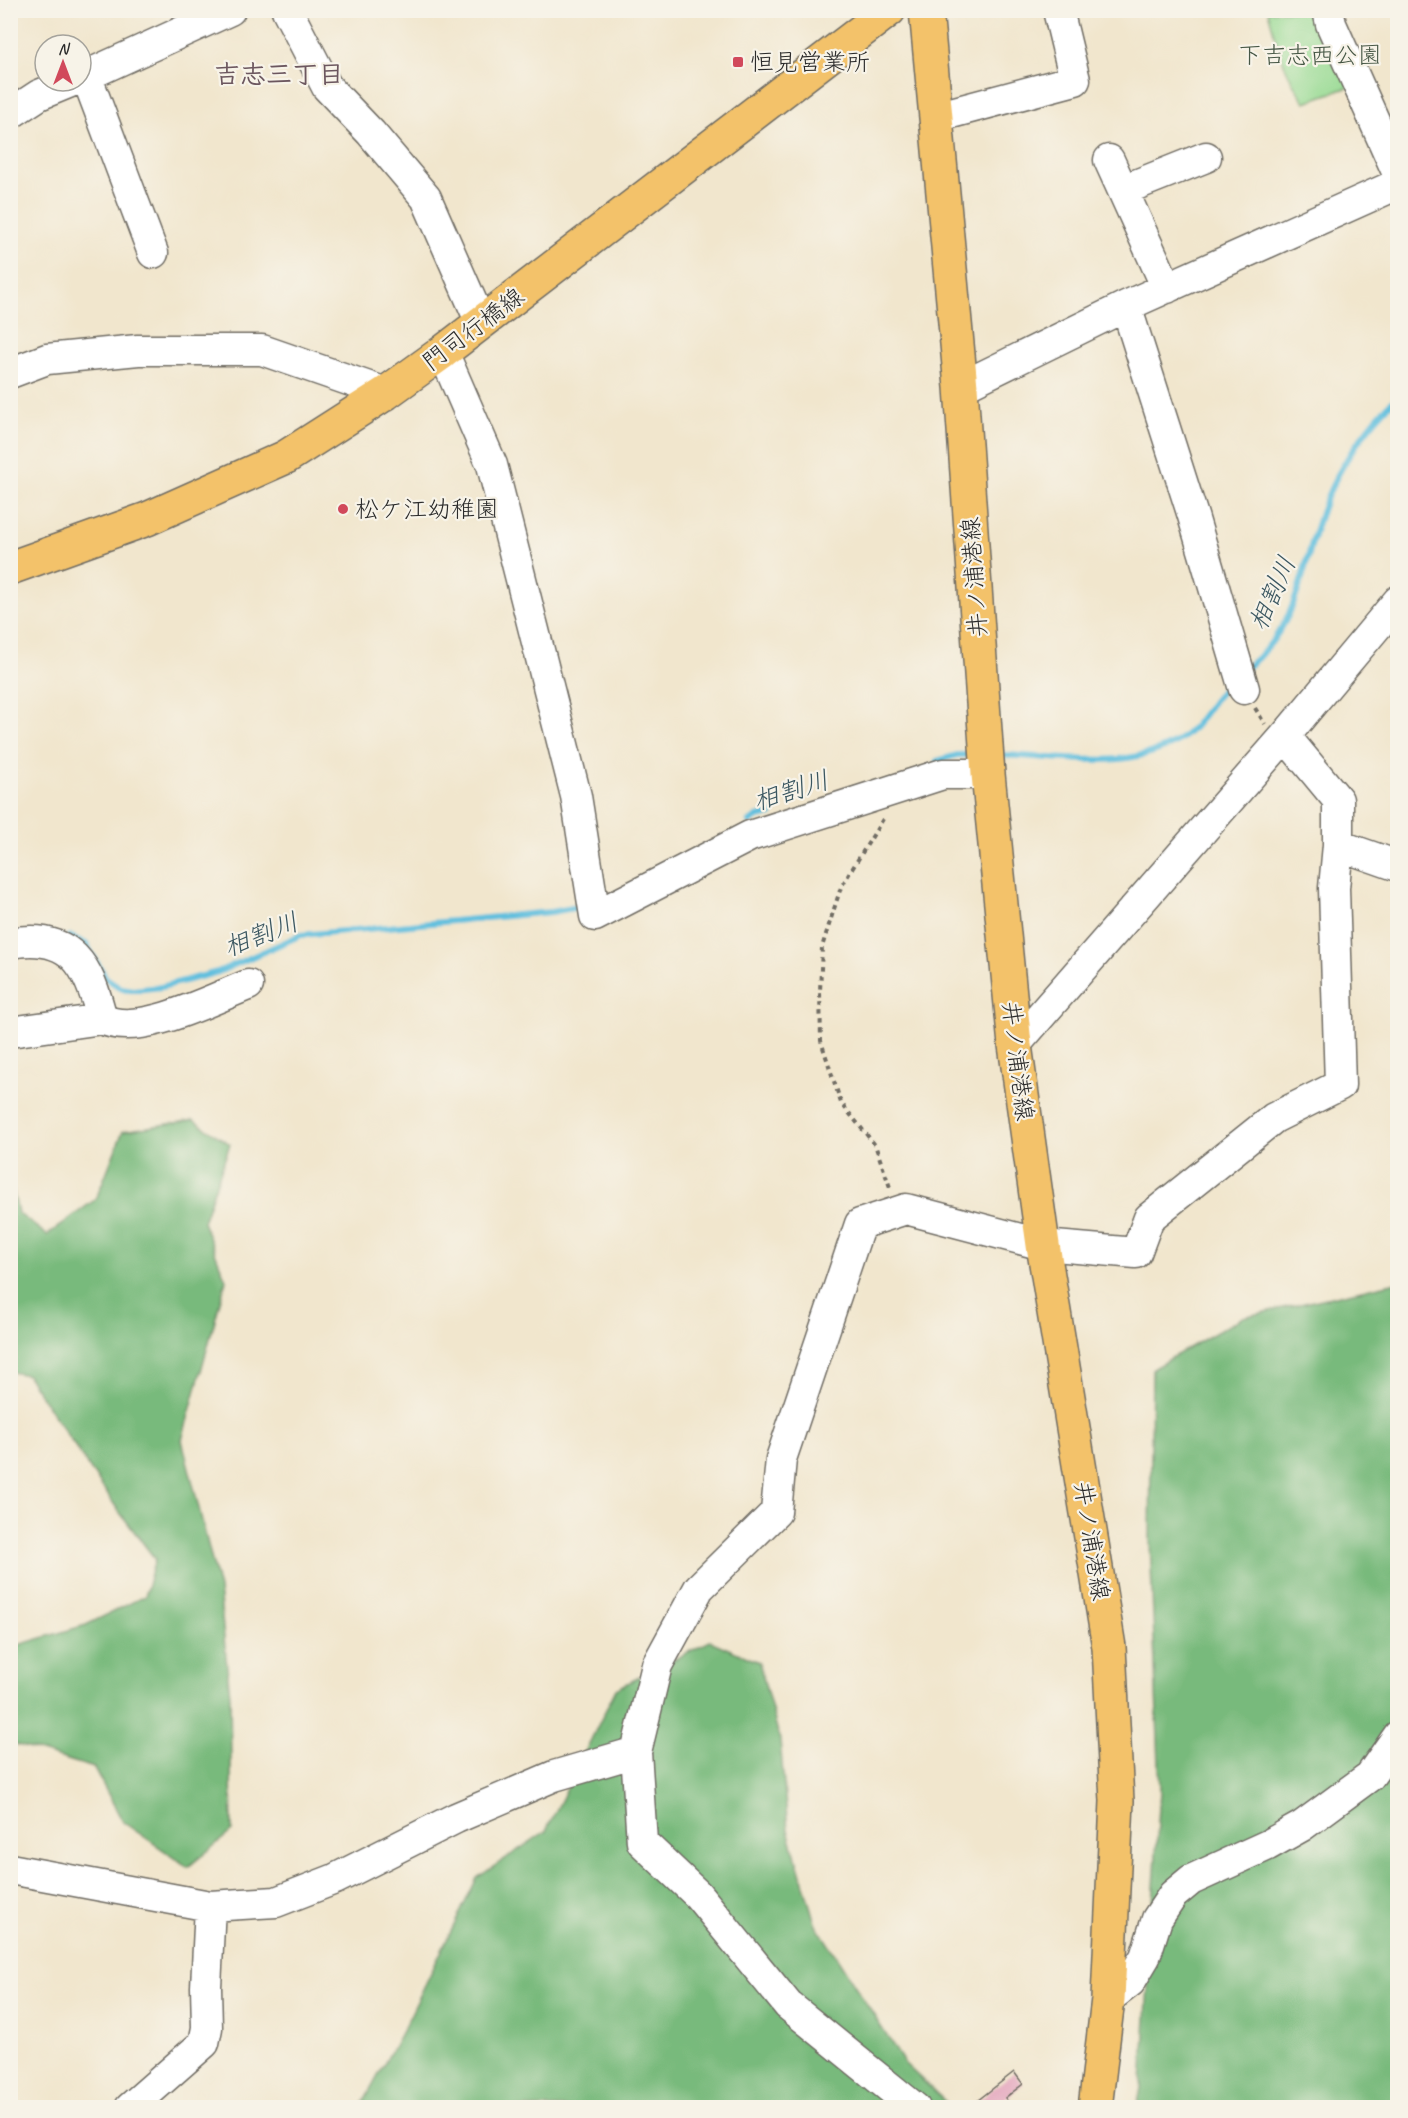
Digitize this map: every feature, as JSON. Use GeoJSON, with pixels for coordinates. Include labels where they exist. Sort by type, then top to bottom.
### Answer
{"type":"FeatureCollection","features":[{"type":"Feature","properties":{"kind":"main road","name":"門司行橋線"},"geometry":{"type":"LineString","coordinates":[[10,568],[147,519],[286,456],[386,393],[443,352],[889,10]]}},
{"type":"Feature","properties":{"kind":"main road","name":"井ノ浦港線"},"geometry":{"type":"LineString","coordinates":[[926,10],[961,387],[988,774],[1015,1045],[1043,1245],[1109,1647],[1117,1801],[1108,1999],[1095,2108]]}},
{"type":"Feature","properties":{"kind":"street"},"geometry":{"type":"LineString","coordinates":[[93,72],[230,10]]}},
{"type":"Feature","properties":{"kind":"street"},"geometry":{"type":"LineString","coordinates":[[287,10],[327,87],[371,133],[426,198],[481,323]]}},
{"type":"Feature","properties":{"kind":"street"},"geometry":{"type":"LineString","coordinates":[[936,117],[1075,80],[1058,10]]}},
{"type":"Feature","properties":{"kind":"street"},"geometry":{"type":"LineString","coordinates":[[1328,10],[1331,24],[1398,174]]}},
{"type":"Feature","properties":{"kind":"street"},"geometry":{"type":"LineString","coordinates":[[10,114],[44,93]]}},
{"type":"Feature","properties":{"kind":"street"},"geometry":{"type":"LineString","coordinates":[[86,93],[153,253]]}},
{"type":"Feature","properties":{"kind":"street"},"geometry":{"type":"LineString","coordinates":[[1123,190],[1206,156]]}},
{"type":"Feature","properties":{"kind":"street"},"geometry":{"type":"LineString","coordinates":[[1109,160],[1167,288]]}},
{"type":"Feature","properties":{"kind":"street"},"geometry":{"type":"LineString","coordinates":[[961,387],[1126,306],[1398,184]]}},
{"type":"Feature","properties":{"kind":"street"},"geometry":{"type":"LineString","coordinates":[[1126,306],[1193,516],[1244,689]]}},
{"type":"Feature","properties":{"kind":"street"},"geometry":{"type":"LineString","coordinates":[[10,373],[47,359],[138,350],[262,350],[386,393]]}},
{"type":"Feature","properties":{"kind":"street"},"geometry":{"type":"LineString","coordinates":[[443,352],[492,465],[576,796],[595,916],[750,836],[900,790],[942,774],[988,774]]}},
{"type":"Feature","properties":{"kind":"street"},"geometry":{"type":"LineString","coordinates":[[1015,1045],[1396,607]]}},
{"type":"Feature","properties":{"kind":"street"},"geometry":{"type":"LineString","coordinates":[[915,2108],[788,2005],[698,1895],[642,1842],[636,1752],[657,1665],[699,1588],[776,1512],[781,1459],[860,1224],[906,1209],[1043,1245],[1136,1253],[1149,1218],[1274,1118],[1340,1085],[1334,888],[1338,845],[1338,800],[1281,740]]}},
{"type":"Feature","properties":{"kind":"street"},"geometry":{"type":"LineString","coordinates":[[1338,845],[1398,866]]}},
{"type":"Feature","properties":{"kind":"street"},"geometry":{"type":"LineString","coordinates":[[10,943],[38,940],[54,942],[72,952],[93,983],[102,1019]]}},
{"type":"Feature","properties":{"kind":"street"},"geometry":{"type":"LineString","coordinates":[[10,1032],[102,1019],[113,1024],[142,1023],[248,985]]}},
{"type":"Feature","properties":{"kind":"street"},"geometry":{"type":"LineString","coordinates":[[1108,1999],[1130,1982],[1145,1957],[1157,1919],[1173,1895],[1191,1880],[1268,1845],[1302,1826],[1370,1776],[1398,1736]]}},
{"type":"Feature","properties":{"kind":"street"},"geometry":{"type":"LineString","coordinates":[[10,1869],[210,1906],[276,1902],[335,1879],[456,1818],[554,1776],[636,1752]]}},
{"type":"Feature","properties":{"kind":"street"},"geometry":{"type":"LineString","coordinates":[[130,2108],[204,2043],[207,2028],[206,1987],[210,1906]]}},
{"type":"Feature","properties":{"kind":"path"},"geometry":{"type":"LineString","coordinates":[[1244,689],[1281,740]]}},
{"type":"Feature","properties":{"kind":"path"},"geometry":{"type":"LineString","coordinates":[[898,1210],[875,1145],[841,1102],[837,1091],[821,1041],[820,991],[822,947],[841,887],[866,850],[900,790]]}},
{"type":"Feature","properties":{"kind":"green space","name":"下吉志西公園"},"geometry":{"type":"Polygon","coordinates":[[[1268,11],[1325,11],[1355,85],[1305,102],[1286,70],[1268,11]]]}},
{"type":"Feature","properties":{"kind":"green space"},"geometry":{"type":"Polygon","coordinates":[[[194,1120],[230,1144],[203,1222],[226,1280],[182,1440],[219,1589],[230,1696],[232,1831],[188,1867],[123,1822],[94,1768],[11,1743],[11,1647],[86,1625],[145,1596],[155,1559],[118,1510],[27,1375],[11,1372],[10,1178],[18,1213],[47,1235],[96,1199],[123,1131],[194,1120]]]}},
{"type":"Feature","properties":{"kind":"green space"},"geometry":{"type":"Polygon","coordinates":[[[1397,1282],[1397,2106],[1137,2108],[1142,2083],[1160,1790],[1150,1541],[1152,1369],[1243,1317],[1397,1282]]]}},
{"type":"Feature","properties":{"kind":"green space"},"geometry":{"type":"Polygon","coordinates":[[[710,1641],[759,1662],[780,1740],[788,1830],[815,1923],[904,2063],[951,2107],[360,2108],[407,2022],[477,1878],[546,1831],[616,1689],[710,1641]]]}},
{"type":"Feature","properties":{"kind":"building"},"geometry":{"type":"Polygon","coordinates":[[[1014,2072],[1023,2084],[1005,2098],[1013,2108],[968,2108],[1014,2072]]]}},
{"type":"Feature","properties":{"kind":"waterway","name":"相割川"},"geometry":{"type":"LineString","coordinates":[[1246,668],[1265,650],[1279,632],[1290,612],[1325,502],[1339,473],[1365,432],[1398,396]]}},
{"type":"Feature","properties":{"kind":"waterway","name":"相割川"},"geometry":{"type":"LineString","coordinates":[[996,755],[1091,760],[1139,756],[1161,749],[1189,733],[1233,679]]}},
{"type":"Feature","properties":{"kind":"waterway","name":"相割川"},"geometry":{"type":"LineString","coordinates":[[937,761],[957,755],[977,755]]}},
{"type":"Feature","properties":{"kind":"waterway","name":"相割川"},"geometry":{"type":"LineString","coordinates":[[750,822],[757,817],[771,814]]}},
{"type":"Feature","properties":{"kind":"waterway","name":"相割川"},"geometry":{"type":"LineString","coordinates":[[69,936],[86,944],[106,978],[121,988],[133,990],[161,987],[218,972],[301,935],[551,912],[584,906]]}},
{"type":"Feature","properties":{"kind":"place","name":"恒見営業所"},"geometry":{"type":"Point","coordinates":[738,62]}},
{"type":"Feature","properties":{"kind":"place","name":"松ケ江幼稚園"},"geometry":{"type":"Point","coordinates":[343,509]}},
{"type":"Feature","properties":{"kind":"district","name":"吉志三丁目"},"geometry":{"type":"Point","coordinates":[279,74]}}]}
